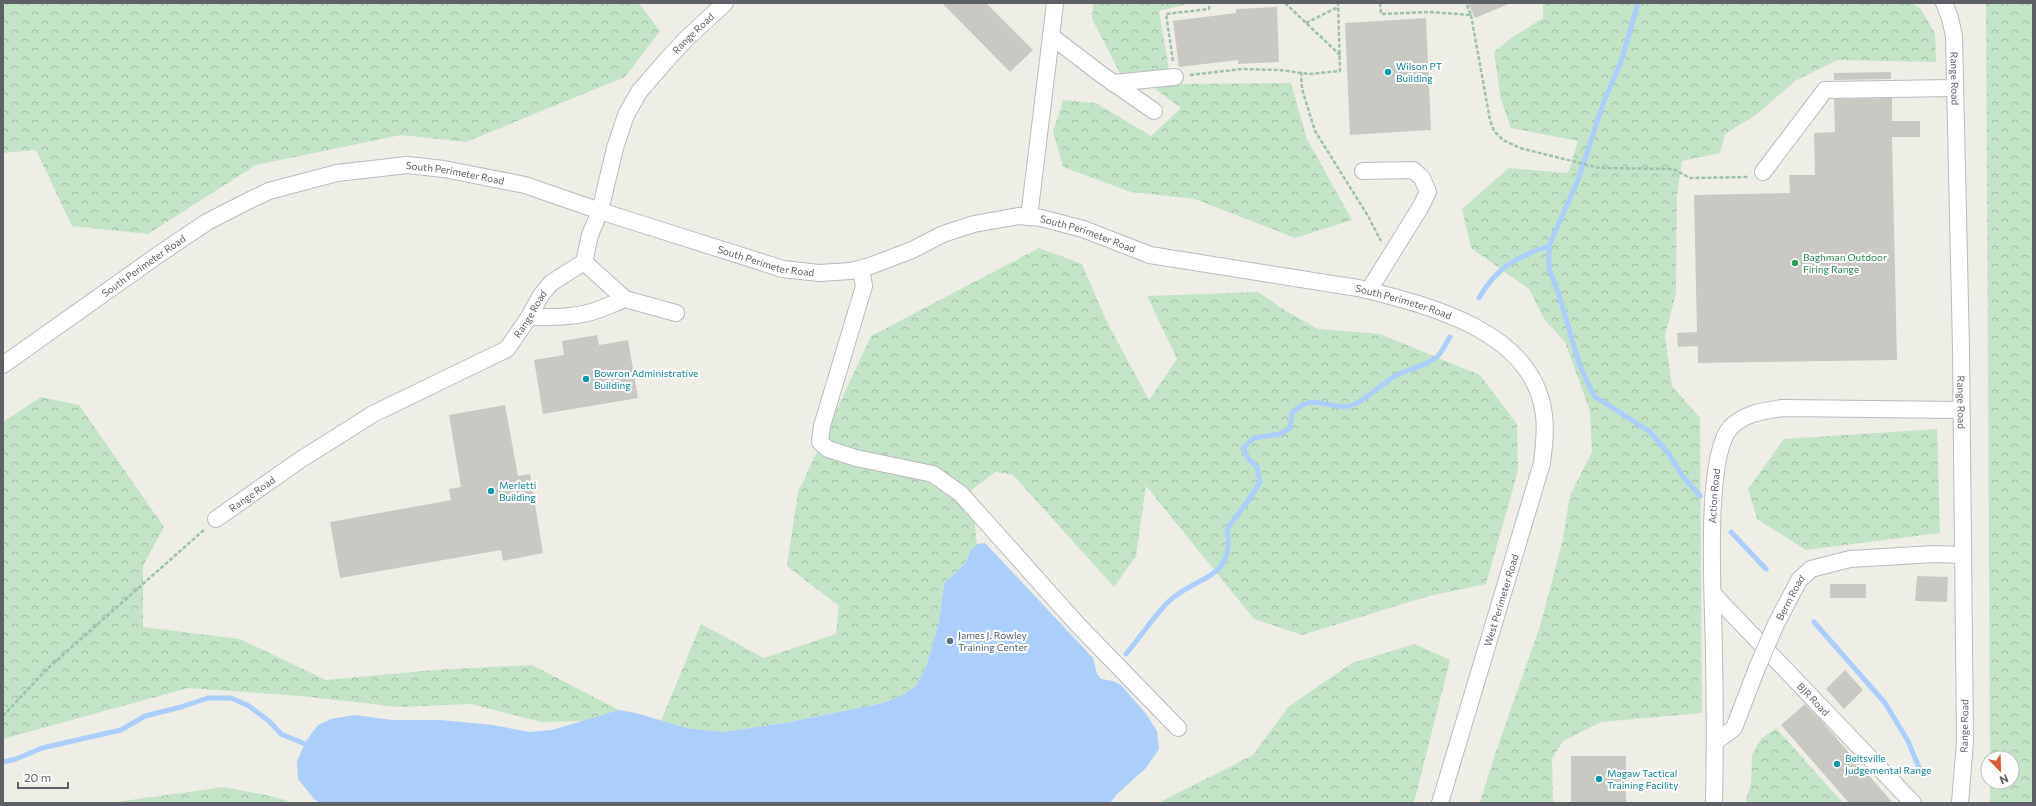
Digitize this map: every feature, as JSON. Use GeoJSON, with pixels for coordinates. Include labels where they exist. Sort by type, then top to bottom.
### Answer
{"type":"FeatureCollection","features":[{"type":"Feature","properties":{"kind":"lane","name":"Range Road"},"geometry":{"type":"LineString","coordinates":[[216,519],[300,460],[373,414],[507,349],[529,317],[541,295],[551,283],[584,262],[590,235],[600,211],[615,148],[626,115],[639,92],[686,39],[726,3]]}},
{"type":"Feature","properties":{"kind":"lane"},"geometry":{"type":"LineString","coordinates":[[1029,217],[1055,3]]}},
{"type":"Feature","properties":{"kind":"lane","name":"Range Road"},"geometry":{"type":"LineString","coordinates":[[1944,3],[1950,18],[1954,36],[1965,742],[1960,803]]}},
{"type":"Feature","properties":{"kind":"lane"},"geometry":{"type":"LineString","coordinates":[[1051,36],[1113,83],[1154,111]]}},
{"type":"Feature","properties":{"kind":"lane"},"geometry":{"type":"LineString","coordinates":[[1113,83],[1175,77]]}},
{"type":"Feature","properties":{"kind":"lane"},"geometry":{"type":"LineString","coordinates":[[1763,172],[1825,90],[1954,88]]}},
{"type":"Feature","properties":{"kind":"lane","name":"South Perimeter Road"},"geometry":{"type":"LineString","coordinates":[[3,365],[207,222],[269,191],[337,173],[407,165],[444,169],[525,185],[600,211],[783,269],[832,274],[861,269],[912,250],[943,234],[974,224],[1018,216],[1041,218],[1083,229],[1150,254],[1369,290],[1457,318],[1498,339],[1515,355],[1529,372],[1539,395]]}},
{"type":"Feature","properties":{"kind":"lane"},"geometry":{"type":"LineString","coordinates":[[1363,171],[1413,170],[1422,178],[1428,192],[1369,290]]}},
{"type":"Feature","properties":{"kind":"lane"},"geometry":{"type":"LineString","coordinates":[[584,262],[626,299],[676,313]]}},
{"type":"Feature","properties":{"kind":"lane"},"geometry":{"type":"LineString","coordinates":[[861,269],[864,286],[822,426],[820,442],[828,449],[856,458],[933,474],[961,494],[1077,624],[1178,728]]}},
{"type":"Feature","properties":{"kind":"lane"},"geometry":{"type":"LineString","coordinates":[[529,317],[552,317],[582,314],[599,310],[626,299]]}},
{"type":"Feature","properties":{"kind":"lane","name":"West Perimeter Road"},"geometry":{"type":"LineString","coordinates":[[1440,803],[1542,463],[1546,432],[1544,413],[1539,395]]}},
{"type":"Feature","properties":{"kind":"lane","name":"Action Road"},"geometry":{"type":"LineString","coordinates":[[1714,803],[1715,742],[1712,506],[1721,444],[1730,429],[1741,419],[1758,412],[1782,408],[1961,410]]}},
{"type":"Feature","properties":{"kind":"lane","name":"Berm Road"},"geometry":{"type":"LineString","coordinates":[[1715,742],[1734,728],[1776,624],[1799,580],[1812,569],[1850,558],[1935,554],[1963,555]]}},
{"type":"Feature","properties":{"kind":"lane","name":"BJR Road"},"geometry":{"type":"LineString","coordinates":[[1714,595],[1912,803]]}},
{"type":"Feature","properties":{"kind":"path"},"geometry":{"type":"LineString","coordinates":[[1209,3],[1209,9],[1166,14],[1175,77],[1242,69],[1301,72],[1310,74],[1340,71],[1338,3]]}},
{"type":"Feature","properties":{"kind":"path"},"geometry":{"type":"LineString","coordinates":[[1285,3],[1340,55]]}},
{"type":"Feature","properties":{"kind":"path"},"geometry":{"type":"LineString","coordinates":[[1380,3],[1381,14],[1428,12],[1471,15]]}},
{"type":"Feature","properties":{"kind":"path"},"geometry":{"type":"LineString","coordinates":[[1466,3],[1471,15],[1490,120],[1494,131],[1503,140],[1520,148],[1600,168],[1674,169],[1690,178],[1759,177],[1763,172]]}},
{"type":"Feature","properties":{"kind":"path"},"geometry":{"type":"LineString","coordinates":[[1306,23],[1338,7]]}},
{"type":"Feature","properties":{"kind":"path"},"geometry":{"type":"LineString","coordinates":[[1301,72],[1302,89],[1315,131],[1368,216],[1390,257]]}},
{"type":"Feature","properties":{"kind":"path"},"geometry":{"type":"LineString","coordinates":[[3,716],[47,669],[216,519]]}},
{"type":"Feature","properties":{"kind":"green space"},"geometry":{"type":"Polygon","coordinates":[[[3,3],[639,3],[660,31],[625,77],[466,142],[401,135],[256,165],[148,234],[72,226],[36,150],[3,153],[3,3]]]}},
{"type":"Feature","properties":{"kind":"green space"},"geometry":{"type":"Polygon","coordinates":[[[1093,3],[1184,3],[1184,5],[1159,11],[1169,69],[1120,73],[1092,19],[1093,3]]]}},
{"type":"Feature","properties":{"kind":"green space"},"geometry":{"type":"Polygon","coordinates":[[[1543,3],[1911,3],[1920,8],[1935,33],[1936,62],[1837,60],[1795,81],[1756,115],[1725,134],[1720,153],[1682,161],[1677,195],[1676,293],[1665,336],[1672,386],[1700,418],[1702,713],[1601,722],[1563,741],[1552,759],[1553,803],[1480,803],[1495,754],[1541,623],[1563,539],[1570,495],[1592,452],[1590,411],[1565,342],[1544,319],[1529,289],[1471,248],[1462,209],[1509,168],[1568,173],[1578,141],[1511,128],[1501,100],[1494,52],[1510,39],[1543,18],[1543,3]]]}},
{"type":"Feature","properties":{"kind":"green space"},"geometry":{"type":"Polygon","coordinates":[[[1986,3],[2033,3],[2033,803],[1990,803],[1990,790],[2020,790],[2020,750],[1990,750],[1986,3]]]}},
{"type":"Feature","properties":{"kind":"green space"},"geometry":{"type":"Polygon","coordinates":[[[1291,83],[1307,139],[1352,220],[1295,238],[1195,199],[1131,192],[1063,167],[1053,132],[1063,100],[1096,103],[1151,136],[1181,108],[1154,88],[1166,84],[1291,83]]]}},
{"type":"Feature","properties":{"kind":"green space"},"geometry":{"type":"Polygon","coordinates":[[[1039,248],[1082,264],[1106,320],[1149,400],[1177,359],[1147,296],[1258,292],[1286,311],[1318,329],[1380,334],[1480,375],[1517,424],[1518,471],[1486,584],[1429,596],[1302,635],[1254,619],[1146,486],[1136,556],[1114,587],[1013,475],[995,472],[971,491],[977,544],[970,551],[967,561],[944,584],[939,622],[927,664],[917,685],[901,696],[883,703],[790,722],[723,732],[686,728],[661,721],[701,624],[764,658],[836,634],[839,606],[787,566],[798,492],[871,336],[1039,248]]]}},
{"type":"Feature","properties":{"kind":"green space"},"geometry":{"type":"Polygon","coordinates":[[[41,397],[79,405],[164,527],[143,566],[143,627],[240,639],[326,680],[433,670],[532,665],[619,710],[586,721],[541,722],[471,704],[399,707],[301,696],[188,688],[3,739],[3,422],[41,397]]]}},
{"type":"Feature","properties":{"kind":"green space"},"geometry":{"type":"Polygon","coordinates":[[[1937,429],[1940,533],[1806,550],[1757,519],[1748,489],[1784,439],[1937,429]]]}},
{"type":"Feature","properties":{"kind":"green space"},"geometry":{"type":"Polygon","coordinates":[[[1415,644],[1450,660],[1414,803],[1158,803],[1253,755],[1288,707],[1352,663],[1415,644]]]}},
{"type":"Feature","properties":{"kind":"green space"},"geometry":{"type":"Polygon","coordinates":[[[1776,728],[1843,803],[1745,803],[1751,784],[1752,755],[1761,739],[1776,728]]]}},
{"type":"Feature","properties":{"kind":"green space"},"geometry":{"type":"Polygon","coordinates":[[[224,787],[271,796],[294,803],[109,803],[224,787]]]}},
{"type":"Feature","properties":{"kind":"water"},"geometry":{"type":"Polygon","coordinates":[[[985,543],[1093,658],[1097,674],[1101,679],[1113,681],[1121,685],[1146,714],[1157,731],[1159,749],[1146,768],[1116,795],[1110,803],[320,803],[314,799],[298,779],[297,761],[306,741],[318,725],[331,719],[355,715],[392,720],[440,720],[493,725],[529,732],[552,730],[619,710],[636,713],[686,728],[723,732],[790,722],[883,703],[901,696],[917,685],[927,664],[939,622],[944,584],[967,561],[970,551],[977,544],[985,543]]]}},
{"type":"Feature","properties":{"kind":"building"},"geometry":{"type":"Polygon","coordinates":[[[942,3],[986,3],[1033,50],[1010,72],[942,3]]]}},
{"type":"Feature","properties":{"kind":"building"},"geometry":{"type":"Polygon","coordinates":[[[1468,3],[1511,3],[1475,18],[1468,3]]]}},
{"type":"Feature","properties":{"kind":"building"},"geometry":{"type":"Polygon","coordinates":[[[1277,7],[1279,62],[1238,64],[1238,60],[1179,67],[1173,21],[1236,13],[1236,9],[1277,7]]]}},
{"type":"Feature","properties":{"kind":"building","name":"Wilson PT Building"},"geometry":{"type":"Polygon","coordinates":[[[1426,18],[1431,130],[1350,135],[1345,23],[1426,18]]]}},
{"type":"Feature","properties":{"kind":"building"},"geometry":{"type":"Polygon","coordinates":[[[1891,72],[1891,79],[1834,80],[1834,73],[1891,72]]]}},
{"type":"Feature","properties":{"kind":"building","name":"Baghman Outdoor Firing Range"},"geometry":{"type":"Polygon","coordinates":[[[1892,98],[1892,121],[1920,121],[1920,137],[1892,137],[1897,360],[1698,363],[1698,346],[1678,347],[1677,333],[1697,332],[1694,195],[1790,193],[1789,175],[1815,175],[1814,133],[1835,132],[1834,99],[1892,98]]]}},
{"type":"Feature","properties":{"kind":"building","name":"Bowron Administrative Building"},"geometry":{"type":"Polygon","coordinates":[[[597,335],[599,345],[628,340],[638,398],[543,414],[534,360],[564,355],[562,341],[597,335]]]}},
{"type":"Feature","properties":{"kind":"building","name":"Merletti Building"},"geometry":{"type":"Polygon","coordinates":[[[505,405],[518,476],[530,474],[543,553],[503,561],[501,550],[340,578],[330,522],[451,500],[449,489],[461,487],[449,415],[505,405]]]}},
{"type":"Feature","properties":{"kind":"building"},"geometry":{"type":"Polygon","coordinates":[[[1917,576],[1948,577],[1947,602],[1915,601],[1917,576]]]}},
{"type":"Feature","properties":{"kind":"building"},"geometry":{"type":"Polygon","coordinates":[[[1830,584],[1866,584],[1866,598],[1830,598],[1830,584]]]}},
{"type":"Feature","properties":{"kind":"building"},"geometry":{"type":"Polygon","coordinates":[[[1845,670],[1863,690],[1844,709],[1826,689],[1845,670]]]}},
{"type":"Feature","properties":{"kind":"building","name":"Beltsville Judgemental Range"},"geometry":{"type":"Polygon","coordinates":[[[1805,704],[1893,803],[1849,803],[1781,725],[1805,704]]]}},
{"type":"Feature","properties":{"kind":"building","name":"Magaw Tactical Training Facility"},"geometry":{"type":"Polygon","coordinates":[[[1571,756],[1626,756],[1626,803],[1571,803],[1571,756]]]}},
{"type":"Feature","properties":{"kind":"waterway"},"geometry":{"type":"LineString","coordinates":[[1638,3],[1621,62],[1604,101],[1578,180],[1549,246],[1549,268],[1558,292],[1580,366],[1594,396],[1649,431],[1669,454],[1681,474],[1700,496]]}},
{"type":"Feature","properties":{"kind":"waterway"},"geometry":{"type":"LineString","coordinates":[[1479,298],[1492,279],[1508,265],[1517,259],[1549,246]]}},
{"type":"Feature","properties":{"kind":"waterway"},"geometry":{"type":"LineString","coordinates":[[1126,654],[1167,603],[1178,594],[1210,575],[1219,568],[1225,559],[1228,546],[1227,529],[1249,500],[1260,482],[1257,467],[1248,458],[1243,448],[1254,438],[1280,434],[1290,428],[1292,413],[1307,403],[1313,402],[1341,407],[1349,406],[1360,401],[1395,376],[1405,371],[1422,366],[1437,357],[1450,337]]}},
{"type":"Feature","properties":{"kind":"waterway"},"geometry":{"type":"LineString","coordinates":[[1731,532],[1766,569]]}},
{"type":"Feature","properties":{"kind":"waterway"},"geometry":{"type":"LineString","coordinates":[[1814,622],[1885,703],[1908,741],[1920,770]]}},
{"type":"Feature","properties":{"kind":"waterway"},"geometry":{"type":"LineString","coordinates":[[3,762],[16,759],[42,748],[121,730],[145,716],[181,707],[208,698],[231,698],[249,706],[269,721],[281,734],[310,746]]}},
{"type":"Feature","properties":{"kind":"place","name":"Wilson PT Building"},"geometry":{"type":"Point","coordinates":[1388,72]}},
{"type":"Feature","properties":{"kind":"place","name":"Baghman Outdoor Firing Range"},"geometry":{"type":"Point","coordinates":[1795,263]}},
{"type":"Feature","properties":{"kind":"place","name":"Bowron Administrative Building"},"geometry":{"type":"Point","coordinates":[586,379]}},
{"type":"Feature","properties":{"kind":"place","name":"Merletti Building"},"geometry":{"type":"Point","coordinates":[491,491]}},
{"type":"Feature","properties":{"kind":"place","name":"James J. Rowley Training Center"},"geometry":{"type":"Point","coordinates":[950,641]}},
{"type":"Feature","properties":{"kind":"place","name":"Beltsville Judgemental Range"},"geometry":{"type":"Point","coordinates":[1837,764]}},
{"type":"Feature","properties":{"kind":"place","name":"Magaw Tactical Training Facility"},"geometry":{"type":"Point","coordinates":[1599,779]}}]}
